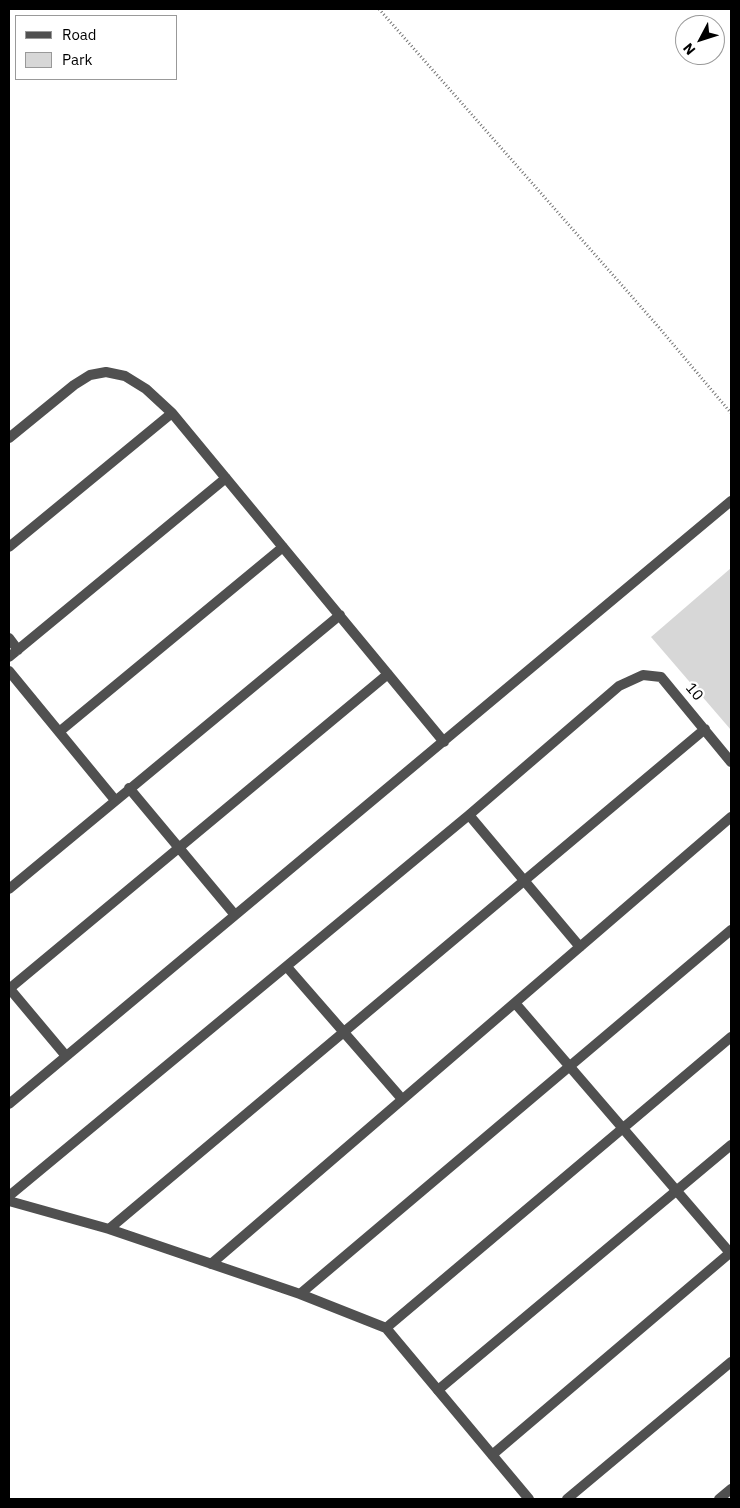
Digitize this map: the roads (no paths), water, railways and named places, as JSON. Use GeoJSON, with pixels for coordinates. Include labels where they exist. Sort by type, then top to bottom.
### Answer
{"type":"FeatureCollection","features":[{"type":"Feature","properties":{"kind":"street"},"geometry":{"type":"LineString","coordinates":[[9,438],[74,385],[90,375],[106,372],[125,376],[146,389],[172,413],[444,742]]}},
{"type":"Feature","properties":{"kind":"street"},"geometry":{"type":"LineString","coordinates":[[9,547],[172,413]]}},
{"type":"Feature","properties":{"kind":"street"},"geometry":{"type":"LineString","coordinates":[[9,657],[226,478]]}},
{"type":"Feature","properties":{"kind":"street"},"geometry":{"type":"LineString","coordinates":[[9,1104],[234,914],[444,742],[731,501]]}},
{"type":"Feature","properties":{"kind":"street"},"geometry":{"type":"LineString","coordinates":[[60,732],[283,548]]}},
{"type":"Feature","properties":{"kind":"street"},"geometry":{"type":"LineString","coordinates":[[9,889],[340,615]]}},
{"type":"Feature","properties":{"kind":"street"},"geometry":{"type":"LineString","coordinates":[[9,638],[18,650]]}},
{"type":"Feature","properties":{"kind":"street"},"geometry":{"type":"LineString","coordinates":[[9,671],[115,800]]}},
{"type":"Feature","properties":{"kind":"street"},"geometry":{"type":"LineString","coordinates":[[66,1056],[9,989],[388,674]]}},
{"type":"Feature","properties":{"kind":"street","name":"10"},"geometry":{"type":"LineString","coordinates":[[9,1196],[469,815],[619,686],[643,675],[660,677],[731,762]]}},
{"type":"Feature","properties":{"kind":"street"},"geometry":{"type":"LineString","coordinates":[[109,1228],[705,729]]}},
{"type":"Feature","properties":{"kind":"street"},"geometry":{"type":"LineString","coordinates":[[129,788],[234,914]]}},
{"type":"Feature","properties":{"kind":"street"},"geometry":{"type":"LineString","coordinates":[[469,815],[580,947]]}},
{"type":"Feature","properties":{"kind":"street"},"geometry":{"type":"LineString","coordinates":[[211,1264],[731,817]]}},
{"type":"Feature","properties":{"kind":"street"},"geometry":{"type":"LineString","coordinates":[[300,1294],[731,930]]}},
{"type":"Feature","properties":{"kind":"street"},"geometry":{"type":"LineString","coordinates":[[287,967],[402,1100]]}},
{"type":"Feature","properties":{"kind":"street"},"geometry":{"type":"LineString","coordinates":[[492,1455],[731,1253],[622,1129],[515,1002]]}},
{"type":"Feature","properties":{"kind":"street"},"geometry":{"type":"LineString","coordinates":[[386,1328],[731,1037]]}},
{"type":"Feature","properties":{"kind":"street"},"geometry":{"type":"LineString","coordinates":[[438,1390],[731,1144]]}},
{"type":"Feature","properties":{"kind":"street"},"geometry":{"type":"LineString","coordinates":[[9,1201],[109,1228],[300,1294],[386,1328],[529,1499]]}},
{"type":"Feature","properties":{"kind":"street"},"geometry":{"type":"LineString","coordinates":[[567,1499],[731,1362]]}},
{"type":"Feature","properties":{"kind":"street"},"geometry":{"type":"LineString","coordinates":[[719,1499],[731,1489]]}}]}
